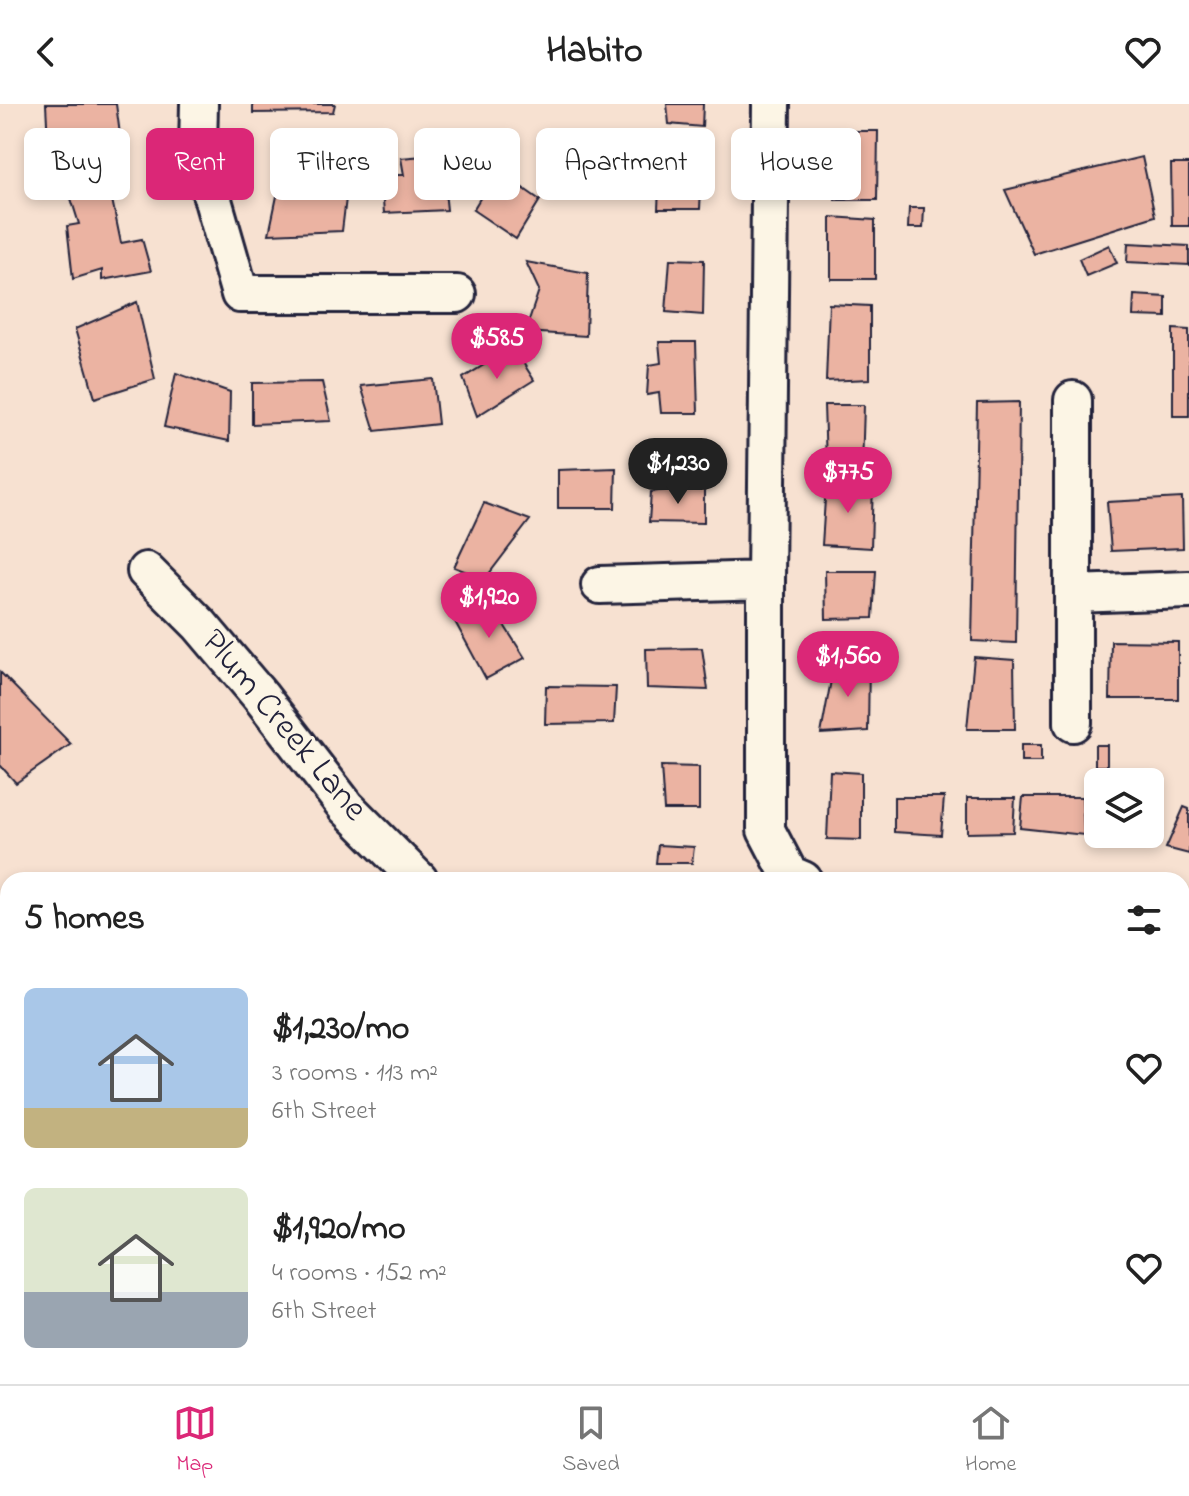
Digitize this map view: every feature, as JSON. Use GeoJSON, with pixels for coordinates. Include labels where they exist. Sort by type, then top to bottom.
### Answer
{"type":"FeatureCollection","features":[{"type":"Feature","properties":{"kind":"street"},"geometry":{"type":"LineString","coordinates":[[199,104],[198,148],[240,294],[457,294]]}},
{"type":"Feature","properties":{"kind":"street"},"geometry":{"type":"LineString","coordinates":[[771,104],[766,830],[793,872]]}},
{"type":"Feature","properties":{"kind":"street"},"geometry":{"type":"LineString","coordinates":[[1073,400],[1073,723]]}},
{"type":"Feature","properties":{"kind":"street","name":"Plum Creek Lane"},"geometry":{"type":"LineString","coordinates":[[146,571],[200,625],[261,697],[346,807],[411,872]]}},
{"type":"Feature","properties":{"kind":"street"},"geometry":{"type":"LineString","coordinates":[[600,585],[766,580]]}},
{"type":"Feature","properties":{"kind":"street"},"geometry":{"type":"LineString","coordinates":[[1073,594],[1189,590]]}},
{"type":"Feature","properties":{"kind":"building"},"geometry":{"type":"Polygon","coordinates":[[[46,104],[116,104],[119,128],[47,128],[46,104]]]}},
{"type":"Feature","properties":{"kind":"building"},"geometry":{"type":"Polygon","coordinates":[[[253,104],[335,104],[333,112],[253,113],[253,104]]]}},
{"type":"Feature","properties":{"kind":"building"},"geometry":{"type":"Polygon","coordinates":[[[667,104],[703,104],[702,127],[669,124],[667,104]]]}},
{"type":"Feature","properties":{"kind":"building"},"geometry":{"type":"Polygon","coordinates":[[[861,131],[878,131],[877,200],[861,200],[861,131]]]}},
{"type":"Feature","properties":{"kind":"building"},"geometry":{"type":"Polygon","coordinates":[[[414,157],[414,200],[446,200],[447,210],[384,213],[383,200],[398,200],[398,175],[404,175],[401,158],[414,157]]]}},
{"type":"Feature","properties":{"kind":"building"},"geometry":{"type":"Polygon","coordinates":[[[1142,157],[1155,216],[1034,254],[1005,190],[1142,157]]]}},
{"type":"Feature","properties":{"kind":"building"},"geometry":{"type":"Polygon","coordinates":[[[1171,164],[1189,164],[1189,226],[1172,226],[1171,164]]]}},
{"type":"Feature","properties":{"kind":"building"},"geometry":{"type":"Polygon","coordinates":[[[520,186],[540,200],[516,239],[473,210],[479,200],[520,200],[520,186]]]}},
{"type":"Feature","properties":{"kind":"building"},"geometry":{"type":"Polygon","coordinates":[[[72,200],[112,200],[121,243],[142,239],[151,271],[102,280],[102,270],[73,279],[67,226],[79,224],[72,200]]]}},
{"type":"Feature","properties":{"kind":"building"},"geometry":{"type":"Polygon","coordinates":[[[276,200],[346,200],[342,231],[269,234],[276,200]]]}},
{"type":"Feature","properties":{"kind":"building"},"geometry":{"type":"Polygon","coordinates":[[[658,200],[700,200],[700,209],[658,209],[658,200]]]}},
{"type":"Feature","properties":{"kind":"building"},"geometry":{"type":"Polygon","coordinates":[[[909,208],[924,208],[923,228],[908,228],[909,208]]]}},
{"type":"Feature","properties":{"kind":"building"},"geometry":{"type":"Polygon","coordinates":[[[831,217],[875,220],[875,279],[831,279],[831,217]]]}},
{"type":"Feature","properties":{"kind":"building"},"geometry":{"type":"Polygon","coordinates":[[[1128,243],[1189,246],[1189,265],[1127,262],[1128,243]]]}},
{"type":"Feature","properties":{"kind":"building"},"geometry":{"type":"Polygon","coordinates":[[[1109,245],[1117,263],[1086,276],[1079,259],[1109,245]]]}},
{"type":"Feature","properties":{"kind":"building"},"geometry":{"type":"Polygon","coordinates":[[[670,259],[704,260],[703,315],[666,312],[670,259]]]}},
{"type":"Feature","properties":{"kind":"building"},"geometry":{"type":"Polygon","coordinates":[[[526,262],[588,273],[586,336],[525,332],[539,290],[526,262]]]}},
{"type":"Feature","properties":{"kind":"building"},"geometry":{"type":"Polygon","coordinates":[[[1134,295],[1166,297],[1166,317],[1133,316],[1134,295]]]}},
{"type":"Feature","properties":{"kind":"building"},"geometry":{"type":"Polygon","coordinates":[[[137,302],[155,379],[95,398],[75,329],[137,302]]]}},
{"type":"Feature","properties":{"kind":"building"},"geometry":{"type":"Polygon","coordinates":[[[829,304],[870,306],[870,379],[826,381],[829,304]]]}},
{"type":"Feature","properties":{"kind":"building"},"geometry":{"type":"Polygon","coordinates":[[[1173,329],[1189,330],[1189,416],[1173,416],[1173,329]]]}},
{"type":"Feature","properties":{"kind":"building"},"geometry":{"type":"Polygon","coordinates":[[[659,342],[696,342],[698,413],[661,413],[659,393],[647,395],[649,365],[661,363],[659,342]]]}},
{"type":"Feature","properties":{"kind":"building"},"geometry":{"type":"Polygon","coordinates":[[[513,347],[534,380],[477,416],[463,378],[513,347]]]}},
{"type":"Feature","properties":{"kind":"building"},"geometry":{"type":"Polygon","coordinates":[[[176,373],[230,392],[229,441],[164,427],[176,373]]]}},
{"type":"Feature","properties":{"kind":"building"},"geometry":{"type":"Polygon","coordinates":[[[433,379],[438,424],[375,431],[361,386],[433,379]]]}},
{"type":"Feature","properties":{"kind":"building"},"geometry":{"type":"Polygon","coordinates":[[[322,382],[331,421],[252,424],[252,383],[322,382]]]}},
{"type":"Feature","properties":{"kind":"building"},"geometry":{"type":"Polygon","coordinates":[[[1019,402],[1016,643],[972,641],[977,403],[1019,402]]]}},
{"type":"Feature","properties":{"kind":"building"},"geometry":{"type":"Polygon","coordinates":[[[824,405],[864,405],[862,469],[826,464],[824,405]]]}},
{"type":"Feature","properties":{"kind":"building"},"geometry":{"type":"Polygon","coordinates":[[[616,468],[615,508],[558,508],[558,470],[616,468]]]}},
{"type":"Feature","properties":{"kind":"building"},"geometry":{"type":"Polygon","coordinates":[[[873,483],[871,548],[822,545],[826,484],[873,483]]]}},
{"type":"Feature","properties":{"kind":"building"},"geometry":{"type":"Polygon","coordinates":[[[704,485],[704,523],[649,522],[651,492],[704,485]]]}},
{"type":"Feature","properties":{"kind":"building"},"geometry":{"type":"Polygon","coordinates":[[[1182,498],[1183,548],[1111,551],[1107,502],[1182,498]]]}},
{"type":"Feature","properties":{"kind":"building"},"geometry":{"type":"Polygon","coordinates":[[[484,503],[530,520],[485,579],[454,567],[484,503]]]}},
{"type":"Feature","properties":{"kind":"building"},"geometry":{"type":"Polygon","coordinates":[[[825,571],[876,571],[873,618],[826,619],[825,571]]]}},
{"type":"Feature","properties":{"kind":"building"},"geometry":{"type":"Polygon","coordinates":[[[490,603],[525,658],[486,679],[453,618],[490,603]]]}},
{"type":"Feature","properties":{"kind":"building"},"geometry":{"type":"Polygon","coordinates":[[[1111,641],[1178,642],[1178,699],[1110,699],[1111,641]]]}},
{"type":"Feature","properties":{"kind":"building"},"geometry":{"type":"Polygon","coordinates":[[[702,648],[708,690],[647,688],[646,649],[702,648]]]}},
{"type":"Feature","properties":{"kind":"building"},"geometry":{"type":"Polygon","coordinates":[[[974,657],[1014,660],[1015,729],[967,729],[974,657]]]}},
{"type":"Feature","properties":{"kind":"building"},"geometry":{"type":"Polygon","coordinates":[[[869,662],[868,731],[821,734],[834,664],[869,662]]]}},
{"type":"Feature","properties":{"kind":"building"},"geometry":{"type":"Polygon","coordinates":[[[0,672],[71,744],[16,783],[0,765],[0,672]]]}},
{"type":"Feature","properties":{"kind":"building"},"geometry":{"type":"Polygon","coordinates":[[[546,686],[616,687],[614,723],[545,724],[546,686]]]}},
{"type":"Feature","properties":{"kind":"building"},"geometry":{"type":"Polygon","coordinates":[[[1021,745],[1041,745],[1041,762],[1021,762],[1021,745]]]}},
{"type":"Feature","properties":{"kind":"building"},"geometry":{"type":"Polygon","coordinates":[[[1095,745],[1107,745],[1107,766],[1095,766],[1095,745]]]}},
{"type":"Feature","properties":{"kind":"building"},"geometry":{"type":"Polygon","coordinates":[[[661,766],[699,767],[699,810],[664,810],[661,766]]]}},
{"type":"Feature","properties":{"kind":"building"},"geometry":{"type":"Polygon","coordinates":[[[830,771],[861,773],[861,840],[827,839],[830,771]]]}},
{"type":"Feature","properties":{"kind":"building"},"geometry":{"type":"Polygon","coordinates":[[[894,797],[944,797],[941,835],[894,832],[894,797]]]}},
{"type":"Feature","properties":{"kind":"building"},"geometry":{"type":"Polygon","coordinates":[[[1023,797],[1082,797],[1084,835],[1020,828],[1023,797]]]}},
{"type":"Feature","properties":{"kind":"building"},"geometry":{"type":"Polygon","coordinates":[[[967,798],[1015,798],[1013,832],[967,833],[967,798]]]}},
{"type":"Feature","properties":{"kind":"building"},"geometry":{"type":"Polygon","coordinates":[[[1184,807],[1189,809],[1189,854],[1166,848],[1184,807]]]}},
{"type":"Feature","properties":{"kind":"building"},"geometry":{"type":"Polygon","coordinates":[[[658,845],[694,847],[692,863],[656,863],[658,845]]]}}]}
